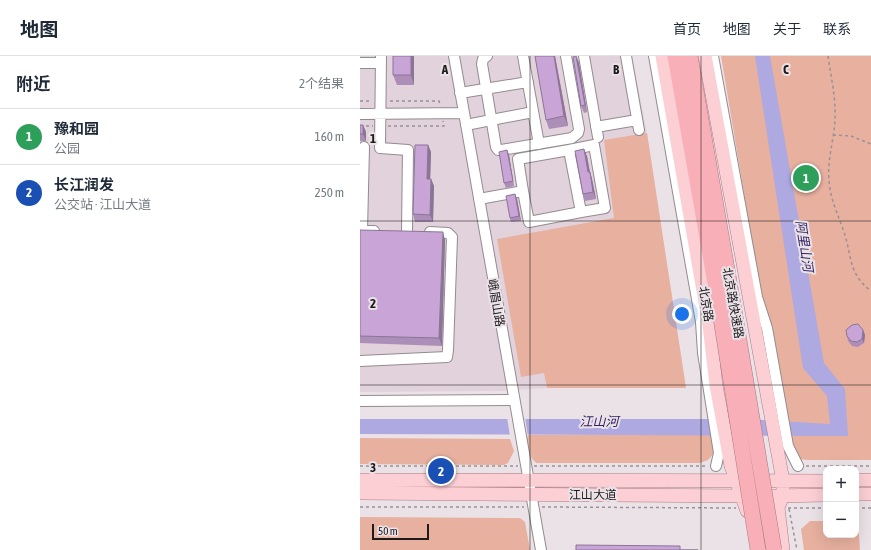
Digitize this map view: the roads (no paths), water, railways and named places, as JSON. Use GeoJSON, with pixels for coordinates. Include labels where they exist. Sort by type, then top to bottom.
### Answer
{"type":"FeatureCollection","features":[{"type":"Feature","properties":{"kind":"highway","name":"北京路快速路"},"geometry":{"type":"LineString","coordinates":[[675,56],[725,299],[774,550]]}},
{"type":"Feature","properties":{"kind":"highway","name":"北京路快速路"},"geometry":{"type":"LineString","coordinates":[[690,56],[725,299],[758,550]]}},
{"type":"Feature","properties":{"kind":"main road","name":"北京路"},"geometry":{"type":"LineString","coordinates":[[662,56],[710,325],[721,440],[744,502],[754,550]]}},
{"type":"Feature","properties":{"kind":"main road"},"geometry":{"type":"LineString","coordinates":[[705,56],[780,440],[783,482],[782,550]]}},
{"type":"Feature","properties":{"kind":"main road","name":"江山大道"},"geometry":{"type":"LineString","coordinates":[[360,480],[823,481]]}},
{"type":"Feature","properties":{"kind":"main road"},"geometry":{"type":"LineString","coordinates":[[859,480],[871,480]]}},
{"type":"Feature","properties":{"kind":"main road","name":"江山大道"},"geometry":{"type":"LineString","coordinates":[[360,493],[532,494],[783,504],[823,496]]}},
{"type":"Feature","properties":{"kind":"main road"},"geometry":{"type":"LineString","coordinates":[[859,494],[871,494]]}},
{"type":"Feature","properties":{"kind":"street","name":"峨眉山路"},"geometry":{"type":"LineString","coordinates":[[454,56],[513,400],[532,494],[540,550]]}},
{"type":"Feature","properties":{"kind":"street"},"geometry":{"type":"LineString","coordinates":[[487,56],[483,59],[482,64],[491,120],[498,150],[572,138],[578,133],[579,129],[566,56]]}},
{"type":"Feature","properties":{"kind":"street"},"geometry":{"type":"LineString","coordinates":[[523,56],[539,144]]}},
{"type":"Feature","properties":{"kind":"street"},"geometry":{"type":"LineString","coordinates":[[584,56],[597,132],[638,125],[626,56]]}},
{"type":"Feature","properties":{"kind":"street"},"geometry":{"type":"LineString","coordinates":[[654,56],[700,314],[703,353],[718,416]]}},
{"type":"Feature","properties":{"kind":"street"},"geometry":{"type":"LineString","coordinates":[[713,56],[757,297],[767,328],[776,415]]}},
{"type":"Feature","properties":{"kind":"street"},"geometry":{"type":"LineString","coordinates":[[360,63],[381,60],[380,148]]}},
{"type":"Feature","properties":{"kind":"street"},"geometry":{"type":"LineString","coordinates":[[460,93],[528,82]]}},
{"type":"Feature","properties":{"kind":"street"},"geometry":{"type":"LineString","coordinates":[[466,125],[533,112]]}},
{"type":"Feature","properties":{"kind":"street"},"geometry":{"type":"LineString","coordinates":[[360,114],[464,113]]}},
{"type":"Feature","properties":{"kind":"street"},"geometry":{"type":"LineString","coordinates":[[594,145],[605,208],[529,222],[523,191],[518,159],[594,145]]}},
{"type":"Feature","properties":{"kind":"street"},"geometry":{"type":"LineString","coordinates":[[360,361],[443,358],[448,354],[452,237],[448,233],[411,232],[408,150],[362,147],[362,231],[384,232]]}},
{"type":"Feature","properties":{"kind":"street"},"geometry":{"type":"LineString","coordinates":[[569,150],[581,212]]}},
{"type":"Feature","properties":{"kind":"street"},"geometry":{"type":"LineString","coordinates":[[479,199],[523,191]]}},
{"type":"Feature","properties":{"kind":"street"},"geometry":{"type":"LineString","coordinates":[[360,401],[513,400]]}},
{"type":"Feature","properties":{"kind":"street"},"geometry":{"type":"LineString","coordinates":[[716,466],[721,440]]}},
{"type":"Feature","properties":{"kind":"street"},"geometry":{"type":"LineString","coordinates":[[780,440],[798,466]]}},
{"type":"Feature","properties":{"kind":"water","name":"江山河"},"geometry":{"type":"Polygon","coordinates":[[[755,56],[770,56],[824,363],[845,389],[848,436],[360,434],[360,419],[745,419],[830,424],[827,396],[803,368],[755,56]]]}},
{"type":"Feature","properties":{"kind":"place","name":"豫和园"},"geometry":{"type":"Point","coordinates":[806,178]}},
{"type":"Feature","properties":{"kind":"place","name":"长江润发"},"geometry":{"type":"Point","coordinates":[441,471]}},
{"type":"Feature","properties":{"kind":"water label","name":"阿里山河"},"geometry":{"type":"Point","coordinates":[805,246]}}]}
